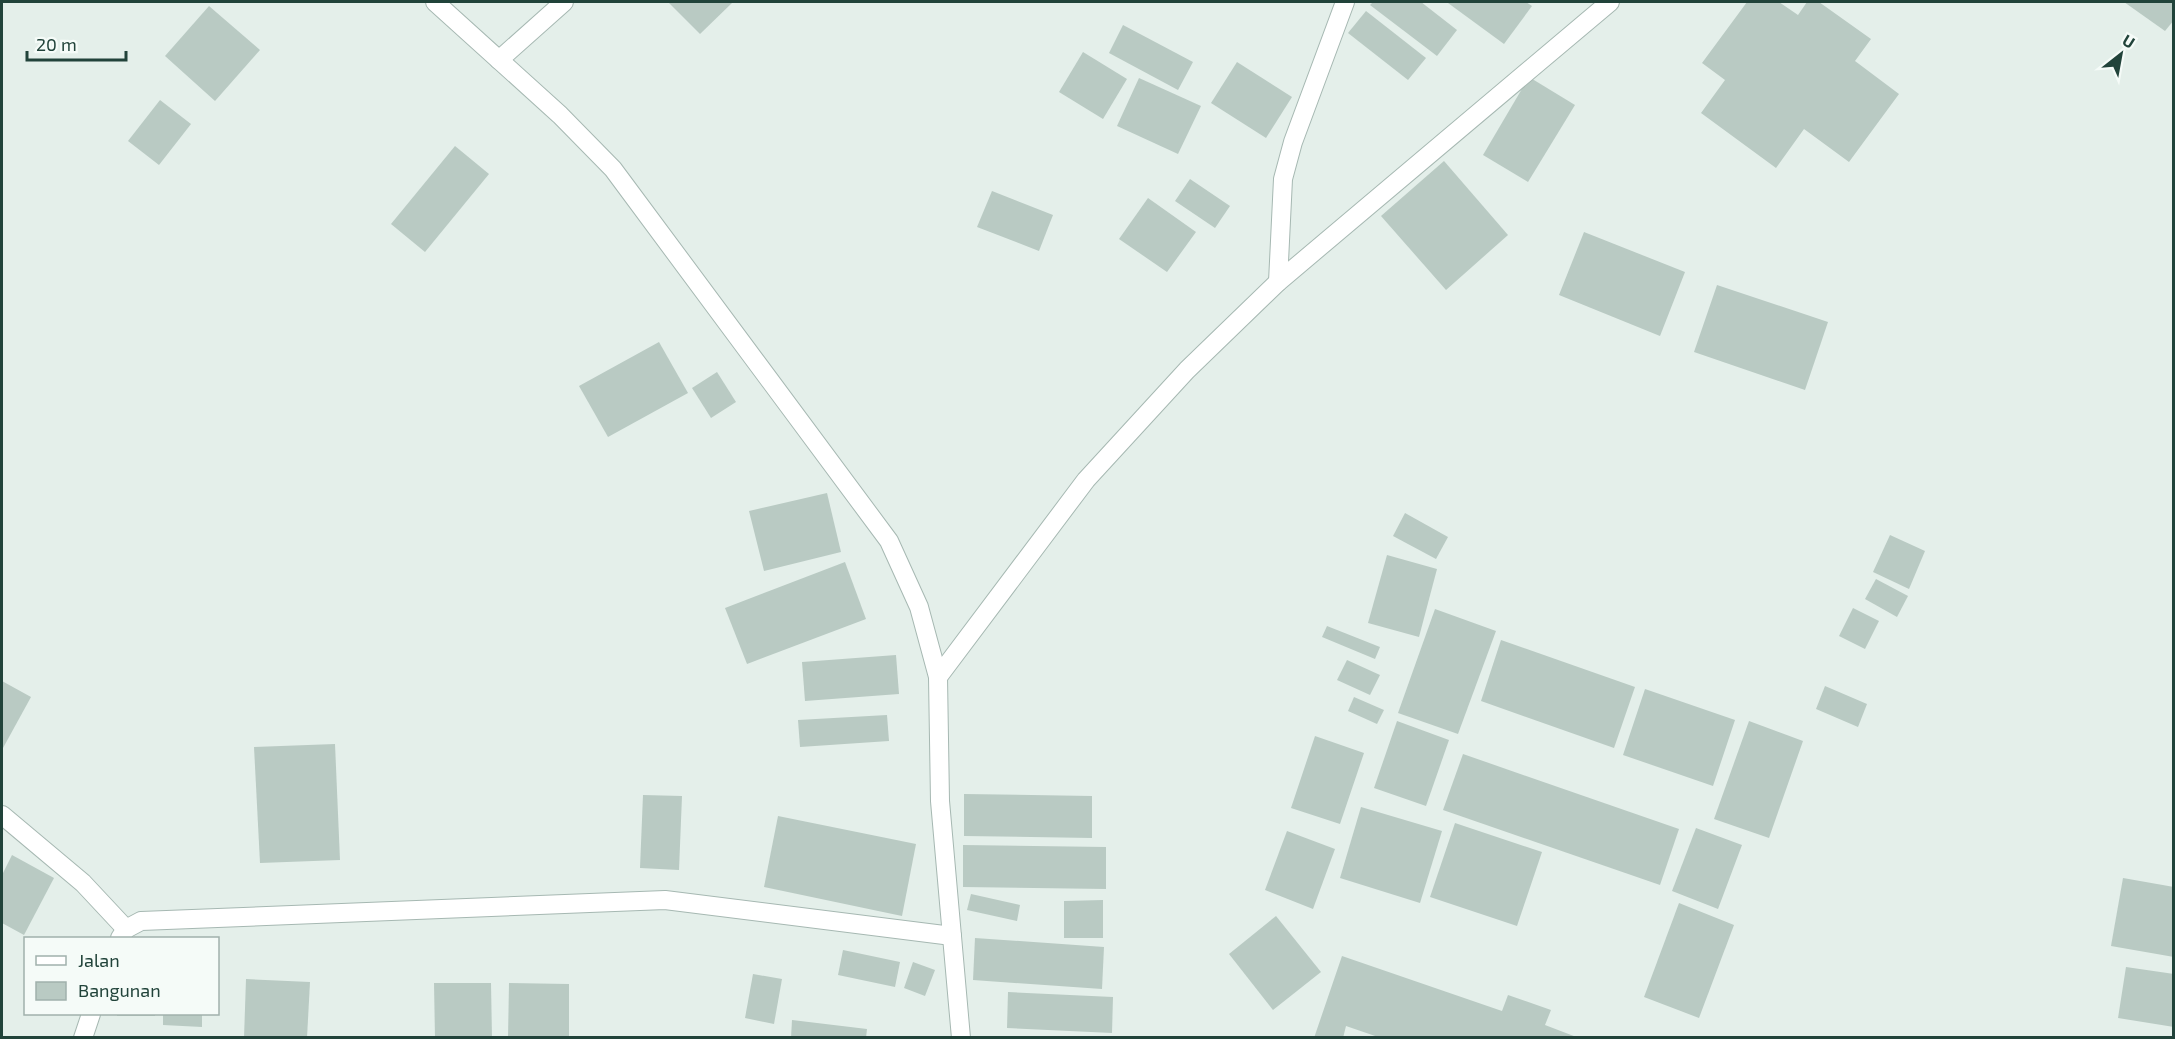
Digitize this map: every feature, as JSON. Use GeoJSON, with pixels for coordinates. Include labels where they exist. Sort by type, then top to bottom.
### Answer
{"type":"FeatureCollection","features":[{"type":"Feature","properties":{"kind":"street"},"geometry":{"type":"LineString","coordinates":[[435,2],[560,115],[613,170],[889,541],[919,607],[938,677],[940,801],[962,1038]]}},
{"type":"Feature","properties":{"kind":"street"},"geometry":{"type":"LineString","coordinates":[[499,60],[564,2]]}},
{"type":"Feature","properties":{"kind":"street"},"geometry":{"type":"LineString","coordinates":[[1278,282],[1283,179],[1293,142],[1345,2]]}},
{"type":"Feature","properties":{"kind":"street"},"geometry":{"type":"LineString","coordinates":[[938,677],[1086,480],[1187,370],[1278,282],[1610,2]]}},
{"type":"Feature","properties":{"kind":"street"},"geometry":{"type":"LineString","coordinates":[[2,815],[83,883],[123,934],[141,921],[665,900],[952,936]]}},
{"type":"Feature","properties":{"kind":"street"},"geometry":{"type":"LineString","coordinates":[[83,1038],[91,1015]]}},
{"type":"Feature","properties":{"kind":"building"},"geometry":{"type":"Polygon","coordinates":[[[668,2],[733,2],[700,34],[668,2]]]}},
{"type":"Feature","properties":{"kind":"building"},"geometry":{"type":"Polygon","coordinates":[[[1373,2],[1421,2],[1457,30],[1437,56],[1370,5],[1373,2]]]}},
{"type":"Feature","properties":{"kind":"building"},"geometry":{"type":"Polygon","coordinates":[[[1449,2],[1526,2],[1532,6],[1504,44],[1449,2]]]}},
{"type":"Feature","properties":{"kind":"building"},"geometry":{"type":"Polygon","coordinates":[[[1747,2],[1779,2],[1798,15],[1807,2],[1819,2],[1871,39],[1855,61],[1899,94],[1849,162],[1804,129],[1776,168],[1701,113],[1725,80],[1702,63],[1747,2]]]}},
{"type":"Feature","properties":{"kind":"building"},"geometry":{"type":"Polygon","coordinates":[[[2124,2],[2174,2],[2174,20],[2165,31],[2124,2]]]}},
{"type":"Feature","properties":{"kind":"building"},"geometry":{"type":"Polygon","coordinates":[[[209,6],[260,50],[215,101],[165,56],[209,6]]]}},
{"type":"Feature","properties":{"kind":"building"},"geometry":{"type":"Polygon","coordinates":[[[1366,11],[1426,58],[1408,80],[1348,33],[1366,11]]]}},
{"type":"Feature","properties":{"kind":"building"},"geometry":{"type":"Polygon","coordinates":[[[1123,25],[1193,62],[1178,90],[1109,53],[1123,25]]]}},
{"type":"Feature","properties":{"kind":"building"},"geometry":{"type":"Polygon","coordinates":[[[1083,52],[1127,79],[1103,119],[1059,92],[1083,52]]]}},
{"type":"Feature","properties":{"kind":"building"},"geometry":{"type":"Polygon","coordinates":[[[1237,62],[1292,97],[1266,138],[1211,103],[1237,62]]]}},
{"type":"Feature","properties":{"kind":"building"},"geometry":{"type":"Polygon","coordinates":[[[1529,77],[1575,105],[1528,182],[1483,155],[1529,77]]]}},
{"type":"Feature","properties":{"kind":"building"},"geometry":{"type":"Polygon","coordinates":[[[1139,78],[1201,106],[1178,154],[1117,126],[1139,78]]]}},
{"type":"Feature","properties":{"kind":"building"},"geometry":{"type":"Polygon","coordinates":[[[160,100],[191,124],[159,165],[128,141],[160,100]]]}},
{"type":"Feature","properties":{"kind":"building"},"geometry":{"type":"Polygon","coordinates":[[[455,146],[489,174],[425,252],[391,224],[455,146]]]}},
{"type":"Feature","properties":{"kind":"building"},"geometry":{"type":"Polygon","coordinates":[[[1444,161],[1508,235],[1446,290],[1381,216],[1444,161]]]}},
{"type":"Feature","properties":{"kind":"building"},"geometry":{"type":"Polygon","coordinates":[[[1190,179],[1230,206],[1215,228],[1175,201],[1190,179]]]}},
{"type":"Feature","properties":{"kind":"building"},"geometry":{"type":"Polygon","coordinates":[[[992,191],[1053,215],[1039,251],[977,227],[992,191]]]}},
{"type":"Feature","properties":{"kind":"building"},"geometry":{"type":"Polygon","coordinates":[[[1148,198],[1196,232],[1167,272],[1119,239],[1148,198]]]}},
{"type":"Feature","properties":{"kind":"building"},"geometry":{"type":"Polygon","coordinates":[[[1584,232],[1685,272],[1660,336],[1559,295],[1584,232]]]}},
{"type":"Feature","properties":{"kind":"building"},"geometry":{"type":"Polygon","coordinates":[[[1717,285],[1828,322],[1805,390],[1694,352],[1717,285]]]}},
{"type":"Feature","properties":{"kind":"building"},"geometry":{"type":"Polygon","coordinates":[[[659,342],[688,393],[608,437],[579,386],[659,342]]]}},
{"type":"Feature","properties":{"kind":"building"},"geometry":{"type":"Polygon","coordinates":[[[717,372],[736,402],[711,418],[692,388],[717,372]]]}},
{"type":"Feature","properties":{"kind":"building"},"geometry":{"type":"Polygon","coordinates":[[[827,493],[841,552],[764,571],[749,511],[827,493]]]}},
{"type":"Feature","properties":{"kind":"building"},"geometry":{"type":"Polygon","coordinates":[[[1405,513],[1448,537],[1436,559],[1393,536],[1405,513]]]}},
{"type":"Feature","properties":{"kind":"building"},"geometry":{"type":"Polygon","coordinates":[[[1890,535],[1925,551],[1909,589],[1873,572],[1890,535]]]}},
{"type":"Feature","properties":{"kind":"building"},"geometry":{"type":"Polygon","coordinates":[[[1387,555],[1437,569],[1419,637],[1368,623],[1387,555]]]}},
{"type":"Feature","properties":{"kind":"building"},"geometry":{"type":"Polygon","coordinates":[[[845,562],[866,619],[747,664],[725,608],[845,562]]]}},
{"type":"Feature","properties":{"kind":"building"},"geometry":{"type":"Polygon","coordinates":[[[1876,579],[1908,596],[1897,617],[1865,599],[1876,579]]]}},
{"type":"Feature","properties":{"kind":"building"},"geometry":{"type":"Polygon","coordinates":[[[1853,608],[1879,621],[1865,649],[1839,636],[1853,608]]]}},
{"type":"Feature","properties":{"kind":"building"},"geometry":{"type":"Polygon","coordinates":[[[1435,609],[1496,631],[1458,734],[1398,713],[1435,609]]]}},
{"type":"Feature","properties":{"kind":"building"},"geometry":{"type":"Polygon","coordinates":[[[1327,626],[1380,647],[1375,659],[1322,637],[1327,626]]]}},
{"type":"Feature","properties":{"kind":"building"},"geometry":{"type":"Polygon","coordinates":[[[1501,640],[1635,687],[1614,748],[1481,701],[1501,640]]]}},
{"type":"Feature","properties":{"kind":"building"},"geometry":{"type":"Polygon","coordinates":[[[896,655],[899,694],[805,701],[802,662],[896,655]]]}},
{"type":"Feature","properties":{"kind":"building"},"geometry":{"type":"Polygon","coordinates":[[[1347,660],[1380,675],[1370,695],[1337,680],[1347,660]]]}},
{"type":"Feature","properties":{"kind":"building"},"geometry":{"type":"Polygon","coordinates":[[[2,681],[31,697],[3,748],[2,747],[2,681]]]}},
{"type":"Feature","properties":{"kind":"building"},"geometry":{"type":"Polygon","coordinates":[[[1825,686],[1867,704],[1858,727],[1816,709],[1825,686]]]}},
{"type":"Feature","properties":{"kind":"building"},"geometry":{"type":"Polygon","coordinates":[[[1645,689],[1735,720],[1713,786],[1623,755],[1645,689]]]}},
{"type":"Feature","properties":{"kind":"building"},"geometry":{"type":"Polygon","coordinates":[[[1354,697],[1384,710],[1377,724],[1348,711],[1354,697]]]}},
{"type":"Feature","properties":{"kind":"building"},"geometry":{"type":"Polygon","coordinates":[[[887,715],[889,741],[800,747],[798,720],[887,715]]]}},
{"type":"Feature","properties":{"kind":"building"},"geometry":{"type":"Polygon","coordinates":[[[1397,721],[1449,740],[1426,806],[1374,788],[1397,721]]]}},
{"type":"Feature","properties":{"kind":"building"},"geometry":{"type":"Polygon","coordinates":[[[1749,721],[1803,741],[1769,838],[1714,819],[1749,721]]]}},
{"type":"Feature","properties":{"kind":"building"},"geometry":{"type":"Polygon","coordinates":[[[1315,736],[1364,753],[1340,824],[1291,808],[1315,736]]]}},
{"type":"Feature","properties":{"kind":"building"},"geometry":{"type":"Polygon","coordinates":[[[335,744],[340,860],[260,863],[254,747],[335,744]]]}},
{"type":"Feature","properties":{"kind":"building"},"geometry":{"type":"Polygon","coordinates":[[[1463,754],[1679,829],[1660,885],[1443,810],[1463,754]]]}},
{"type":"Feature","properties":{"kind":"building"},"geometry":{"type":"Polygon","coordinates":[[[964,794],[1092,796],[1092,838],[964,836],[964,794]]]}},
{"type":"Feature","properties":{"kind":"building"},"geometry":{"type":"Polygon","coordinates":[[[643,795],[682,796],[679,870],[640,868],[643,795]]]}},
{"type":"Feature","properties":{"kind":"building"},"geometry":{"type":"Polygon","coordinates":[[[1361,807],[1442,831],[1420,903],[1340,878],[1361,807]]]}},
{"type":"Feature","properties":{"kind":"building"},"geometry":{"type":"Polygon","coordinates":[[[778,816],[916,844],[902,916],[764,887],[778,816]]]}},
{"type":"Feature","properties":{"kind":"building"},"geometry":{"type":"Polygon","coordinates":[[[1455,823],[1542,852],[1517,926],[1430,897],[1455,823]]]}},
{"type":"Feature","properties":{"kind":"building"},"geometry":{"type":"Polygon","coordinates":[[[1696,828],[1742,845],[1718,909],[1672,891],[1696,828]]]}},
{"type":"Feature","properties":{"kind":"building"},"geometry":{"type":"Polygon","coordinates":[[[1287,831],[1335,849],[1313,909],[1265,890],[1287,831]]]}},
{"type":"Feature","properties":{"kind":"building"},"geometry":{"type":"Polygon","coordinates":[[[963,845],[1106,847],[1106,889],[963,887],[963,845]]]}},
{"type":"Feature","properties":{"kind":"building"},"geometry":{"type":"Polygon","coordinates":[[[12,855],[54,878],[24,935],[2,923],[2,875],[12,855]]]}},
{"type":"Feature","properties":{"kind":"building"},"geometry":{"type":"Polygon","coordinates":[[[2123,878],[2174,887],[2174,957],[2111,946],[2123,878]]]}},
{"type":"Feature","properties":{"kind":"building"},"geometry":{"type":"Polygon","coordinates":[[[971,894],[1020,905],[1017,921],[967,910],[971,894]]]}},
{"type":"Feature","properties":{"kind":"building"},"geometry":{"type":"Polygon","coordinates":[[[1103,900],[1103,938],[1064,938],[1064,901],[1103,900]]]}},
{"type":"Feature","properties":{"kind":"building"},"geometry":{"type":"Polygon","coordinates":[[[1679,903],[1734,925],[1699,1018],[1644,997],[1679,903]]]}},
{"type":"Feature","properties":{"kind":"building"},"geometry":{"type":"Polygon","coordinates":[[[1276,916],[1321,972],[1273,1010],[1229,954],[1276,916]]]}},
{"type":"Feature","properties":{"kind":"building"},"geometry":{"type":"Polygon","coordinates":[[[975,938],[1104,947],[1102,989],[973,980],[975,938]]]}},
{"type":"Feature","properties":{"kind":"building"},"geometry":{"type":"Polygon","coordinates":[[[843,950],[900,962],[895,987],[838,975],[843,950]]]}},
{"type":"Feature","properties":{"kind":"building"},"geometry":{"type":"Polygon","coordinates":[[[1342,956],[1502,1011],[1508,995],[1551,1010],[1545,1025],[1579,1038],[1381,1038],[1346,1026],[1343,1038],[1314,1038],[1342,956]]]}},
{"type":"Feature","properties":{"kind":"building"},"geometry":{"type":"Polygon","coordinates":[[[913,962],[935,970],[925,996],[904,988],[913,962]]]}},
{"type":"Feature","properties":{"kind":"building"},"geometry":{"type":"Polygon","coordinates":[[[2126,967],[2174,974],[2174,1027],[2118,1018],[2126,967]]]}},
{"type":"Feature","properties":{"kind":"building"},"geometry":{"type":"Polygon","coordinates":[[[753,974],[782,979],[774,1024],[745,1018],[753,974]]]}},
{"type":"Feature","properties":{"kind":"building"},"geometry":{"type":"Polygon","coordinates":[[[246,979],[310,982],[307,1038],[244,1038],[246,979]]]}},
{"type":"Feature","properties":{"kind":"building"},"geometry":{"type":"Polygon","coordinates":[[[434,983],[491,983],[492,1038],[435,1038],[434,983]]]}},
{"type":"Feature","properties":{"kind":"building"},"geometry":{"type":"Polygon","coordinates":[[[509,983],[569,984],[569,1038],[508,1038],[509,983]]]}},
{"type":"Feature","properties":{"kind":"building"},"geometry":{"type":"Polygon","coordinates":[[[1008,992],[1113,997],[1112,1033],[1007,1028],[1008,992]]]}},
{"type":"Feature","properties":{"kind":"building"},"geometry":{"type":"Polygon","coordinates":[[[117,1015],[155,1015],[155,1016],[117,1015]]]}},
{"type":"Feature","properties":{"kind":"building"},"geometry":{"type":"Polygon","coordinates":[[[163,1015],[202,1015],[202,1027],[163,1025],[163,1015]]]}},
{"type":"Feature","properties":{"kind":"building"},"geometry":{"type":"Polygon","coordinates":[[[792,1020],[867,1029],[866,1038],[791,1038],[792,1020]]]}}]}
